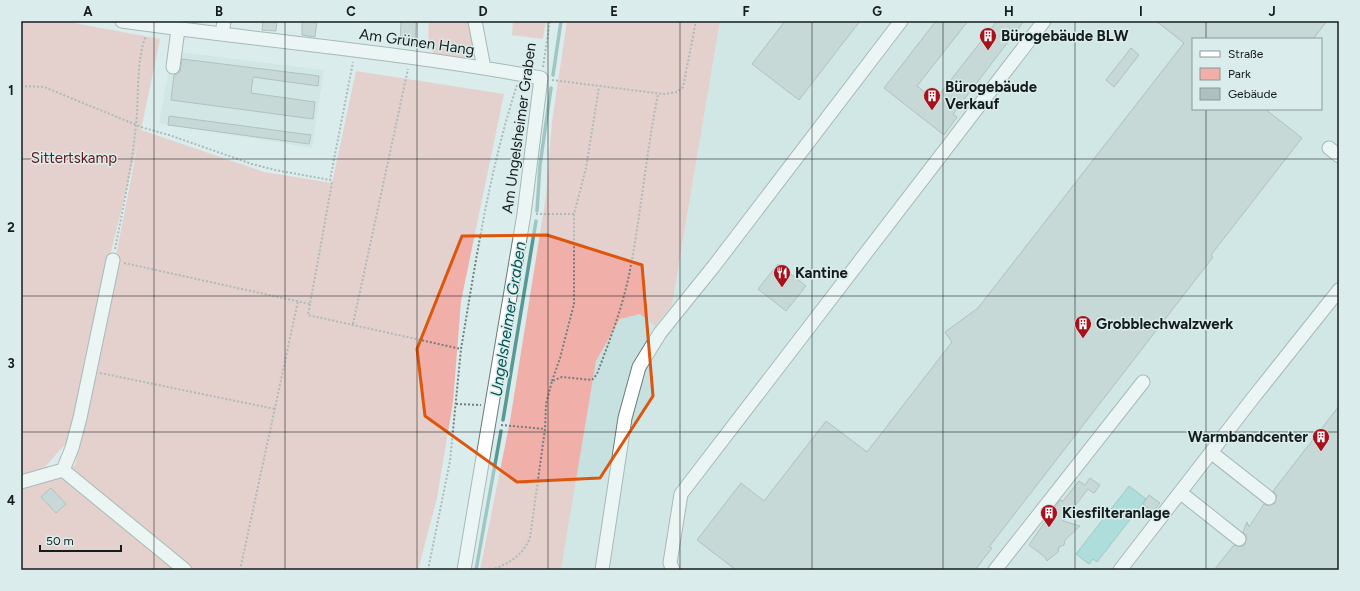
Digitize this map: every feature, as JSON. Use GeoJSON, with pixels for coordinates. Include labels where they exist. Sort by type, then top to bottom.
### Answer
{"type":"FeatureCollection","features":[{"type":"Feature","properties":{"kind":"street","name":"Am Grünen Hang"},"geometry":{"type":"LineString","coordinates":[[122,21],[152,23],[178,29],[355,50],[484,68],[541,78]]}},
{"type":"Feature","properties":{"kind":"street"},"geometry":{"type":"LineString","coordinates":[[222,34],[224,21]]}},
{"type":"Feature","properties":{"kind":"street"},"geometry":{"type":"LineString","coordinates":[[475,21],[484,68]]}},
{"type":"Feature","properties":{"kind":"street"},"geometry":{"type":"LineString","coordinates":[[602,570],[625,418],[639,367],[660,333],[714,266],[901,21]]}},
{"type":"Feature","properties":{"kind":"street"},"geometry":{"type":"LineString","coordinates":[[673,570],[670,563],[681,494],[1044,21]]}},
{"type":"Feature","properties":{"kind":"street"},"geometry":{"type":"LineString","coordinates":[[173,67],[178,29]]}},
{"type":"Feature","properties":{"kind":"street","name":"Am Ungelsheimer Graben"},"geometry":{"type":"LineString","coordinates":[[464,570],[490,424],[524,214],[541,78]]}},
{"type":"Feature","properties":{"kind":"street"},"geometry":{"type":"LineString","coordinates":[[63,470],[72,448],[113,260]]}},
{"type":"Feature","properties":{"kind":"street"},"geometry":{"type":"LineString","coordinates":[[1120,570],[1212,453],[1253,398],[1339,290]]}},
{"type":"Feature","properties":{"kind":"street"},"geometry":{"type":"LineString","coordinates":[[994,570],[1143,382]]}},
{"type":"Feature","properties":{"kind":"street"},"geometry":{"type":"LineString","coordinates":[[1212,453],[1269,498]]}},
{"type":"Feature","properties":{"kind":"street"},"geometry":{"type":"LineString","coordinates":[[21,482],[63,470]]}},
{"type":"Feature","properties":{"kind":"street"},"geometry":{"type":"LineString","coordinates":[[63,470],[185,570]]}},
{"type":"Feature","properties":{"kind":"street"},"geometry":{"type":"LineString","coordinates":[[1181,493],[1239,539]]}},
{"type":"Feature","properties":{"kind":"path","name":"Am Ungelsheimer Graben"},"geometry":{"type":"LineString","coordinates":[[541,78],[550,21]]}},
{"type":"Feature","properties":{"kind":"path"},"geometry":{"type":"LineString","coordinates":[[541,78],[658,94],[671,94],[677,92],[683,87],[696,21]]}},
{"type":"Feature","properties":{"kind":"path"},"geometry":{"type":"LineString","coordinates":[[152,23],[143,43],[136,125],[113,260],[310,304]]}},
{"type":"Feature","properties":{"kind":"path"},"geometry":{"type":"LineString","coordinates":[[355,50],[330,180],[332,183],[308,315],[461,349]]}},
{"type":"Feature","properties":{"kind":"path"},"geometry":{"type":"LineString","coordinates":[[353,324],[410,58]]}},
{"type":"Feature","properties":{"kind":"path"},"geometry":{"type":"LineString","coordinates":[[428,570],[448,477],[461,349],[485,210],[508,112],[520,74]]}},
{"type":"Feature","properties":{"kind":"path"},"geometry":{"type":"LineString","coordinates":[[21,86],[44,87],[136,125],[252,164],[275,170],[330,180]]}},
{"type":"Feature","properties":{"kind":"path"},"geometry":{"type":"LineString","coordinates":[[491,570],[515,559],[526,548],[530,538],[545,429],[546,404],[574,304],[574,214],[586,168],[600,87]]}},
{"type":"Feature","properties":{"kind":"path"},"geometry":{"type":"LineString","coordinates":[[552,381],[562,377],[592,380],[597,374],[617,319],[629,276],[638,228],[648,142],[658,94]]}},
{"type":"Feature","properties":{"kind":"path"},"geometry":{"type":"LineString","coordinates":[[524,214],[574,214]]}},
{"type":"Feature","properties":{"kind":"path"},"geometry":{"type":"LineString","coordinates":[[240,570],[298,301]]}},
{"type":"Feature","properties":{"kind":"path"},"geometry":{"type":"LineString","coordinates":[[90,370],[275,409]]}},
{"type":"Feature","properties":{"kind":"path"},"geometry":{"type":"LineString","coordinates":[[456,404],[493,405]]}},
{"type":"Feature","properties":{"kind":"path"},"geometry":{"type":"LineString","coordinates":[[490,424],[545,429]]}},
{"type":"Feature","properties":{"kind":"highlighted area"},"geometry":{"type":"Polygon","coordinates":[[[547,235],[642,265],[653,396],[600,478],[517,482],[425,416],[417,349],[462,236],[547,235]]]}},
{"type":"Feature","properties":{"kind":"shaded area"},"geometry":{"type":"Polygon","coordinates":[[[720,21],[1339,21],[1339,570],[561,570],[596,361],[620,319],[672,305],[720,21]]]}},
{"type":"Feature","properties":{"kind":"shaded area"},"geometry":{"type":"Polygon","coordinates":[[[172,51],[324,70],[312,148],[159,123],[172,51]]]}},
{"type":"Feature","properties":{"kind":"green space","name":"Sittertskamp"},"geometry":{"type":"Polygon","coordinates":[[[21,21],[63,21],[160,39],[141,130],[264,172],[332,183],[356,71],[504,94],[461,301],[453,402],[437,498],[418,570],[21,570],[21,490],[61,477],[75,465],[138,143],[102,288],[71,438],[42,470],[21,477],[21,21]]]}},
{"type":"Feature","properties":{"kind":"green space"},"geometry":{"type":"Polygon","coordinates":[[[429,21],[471,21],[477,48],[470,59],[449,60],[435,55],[429,42],[429,21]]]}},
{"type":"Feature","properties":{"kind":"green space"},"geometry":{"type":"Polygon","coordinates":[[[513,21],[546,21],[543,39],[512,35],[513,21]]]}},
{"type":"Feature","properties":{"kind":"green space"},"geometry":{"type":"Polygon","coordinates":[[[567,21],[720,21],[672,305],[655,326],[640,314],[620,319],[596,361],[561,570],[480,570],[510,421],[546,196],[552,122],[567,21]]]}},
{"type":"Feature","properties":{"kind":"water"},"geometry":{"type":"Polygon","coordinates":[[[1129,486],[1146,499],[1097,562],[1093,559],[1089,564],[1076,554],[1129,486]]]}},
{"type":"Feature","properties":{"kind":"building"},"geometry":{"type":"Polygon","coordinates":[[[263,21],[277,21],[276,31],[262,30],[263,21]]]}},
{"type":"Feature","properties":{"kind":"building"},"geometry":{"type":"Polygon","coordinates":[[[302,21],[317,21],[315,37],[302,35],[302,21]]]}},
{"type":"Feature","properties":{"kind":"building"},"geometry":{"type":"Polygon","coordinates":[[[401,21],[416,21],[415,45],[400,43],[401,21]]]}},
{"type":"Feature","properties":{"kind":"building"},"geometry":{"type":"Polygon","coordinates":[[[785,21],[860,21],[799,100],[752,64],[785,21]]]}},
{"type":"Feature","properties":{"kind":"building"},"geometry":{"type":"Polygon","coordinates":[[[936,21],[968,21],[917,86],[935,100],[997,21],[1024,21],[953,114],[957,117],[944,135],[884,88],[936,21]]]}},
{"type":"Feature","properties":{"kind":"building","name":"Grobblechwalzwerk"},"geometry":{"type":"Polygon","coordinates":[[[1156,21],[1327,21],[1314,38],[1192,38],[1192,110],[1266,110],[1302,138],[1211,255],[1213,257],[989,547],[992,548],[975,570],[736,570],[697,540],[741,483],[764,501],[826,421],[867,452],[952,342],[945,332],[978,308],[1184,43],[1156,21]]]}},
{"type":"Feature","properties":{"kind":"building"},"geometry":{"type":"Polygon","coordinates":[[[1131,48],[1139,55],[1114,87],[1106,80],[1131,48]]]}},
{"type":"Feature","properties":{"kind":"building"},"geometry":{"type":"Polygon","coordinates":[[[182,59],[319,76],[318,86],[253,77],[251,93],[315,102],[313,119],[171,100],[174,75],[180,72],[182,59]]]}},
{"type":"Feature","properties":{"kind":"building"},"geometry":{"type":"Polygon","coordinates":[[[169,116],[311,135],[309,144],[168,125],[169,116]]]}},
{"type":"Feature","properties":{"kind":"building","name":"Kantine"},"geometry":{"type":"Polygon","coordinates":[[[778,264],[806,286],[786,311],[758,289],[778,264]]]}},
{"type":"Feature","properties":{"kind":"building","name":"Warmbandcenter"},"geometry":{"type":"Polygon","coordinates":[[[1339,406],[1339,570],[1214,570],[1234,545],[1242,547],[1245,544],[1247,536],[1243,532],[1247,522],[1249,527],[1264,504],[1268,506],[1275,503],[1277,495],[1273,491],[1339,406]]]}},
{"type":"Feature","properties":{"kind":"building","name":"Kiesfilteranlage"},"geometry":{"type":"Polygon","coordinates":[[[1090,478],[1100,485],[1094,493],[1088,489],[1063,521],[1080,526],[1065,540],[1064,545],[1059,547],[1058,552],[1047,561],[1045,557],[1029,545],[1060,500],[1063,501],[1079,481],[1085,485],[1090,478]]]}},
{"type":"Feature","properties":{"kind":"building"},"geometry":{"type":"Polygon","coordinates":[[[51,488],[66,504],[56,513],[41,497],[51,488]]]}},
{"type":"Feature","properties":{"kind":"building"},"geometry":{"type":"Polygon","coordinates":[[[1149,495],[1160,503],[1153,512],[1143,504],[1149,495]]]}},
{"type":"Feature","properties":{"kind":"waterway","name":"Ungelsheimer Graben"},"geometry":{"type":"LineString","coordinates":[[553,75],[561,21]]}},
{"type":"Feature","properties":{"kind":"waterway","name":"Ungelsheimer Graben"},"geometry":{"type":"LineString","coordinates":[[537,211],[540,165],[551,88]]}},
{"type":"Feature","properties":{"kind":"waterway","name":"Ungelsheimer Graben"},"geometry":{"type":"LineString","coordinates":[[503,420],[536,221]]}},
{"type":"Feature","properties":{"kind":"waterway","name":"Ungelsheimer Graben"},"geometry":{"type":"LineString","coordinates":[[476,570],[501,431]]}},
{"type":"Feature","properties":{"kind":"place","name":"Bürogebäude BLW"},"geometry":{"type":"Point","coordinates":[988,51]}},
{"type":"Feature","properties":{"kind":"place","name":"Bürogebäude Verkauf"},"geometry":{"type":"Point","coordinates":[932,111]}},
{"type":"Feature","properties":{"kind":"place","name":"Kantine"},"geometry":{"type":"Point","coordinates":[782,288]}},
{"type":"Feature","properties":{"kind":"place","name":"Grobblechwalzwerk"},"geometry":{"type":"Point","coordinates":[1083,339]}},
{"type":"Feature","properties":{"kind":"place","name":"Warmbandcenter"},"geometry":{"type":"Point","coordinates":[1321,452]}},
{"type":"Feature","properties":{"kind":"place","name":"Kiesfilteranlage"},"geometry":{"type":"Point","coordinates":[1049,528]}}]}
